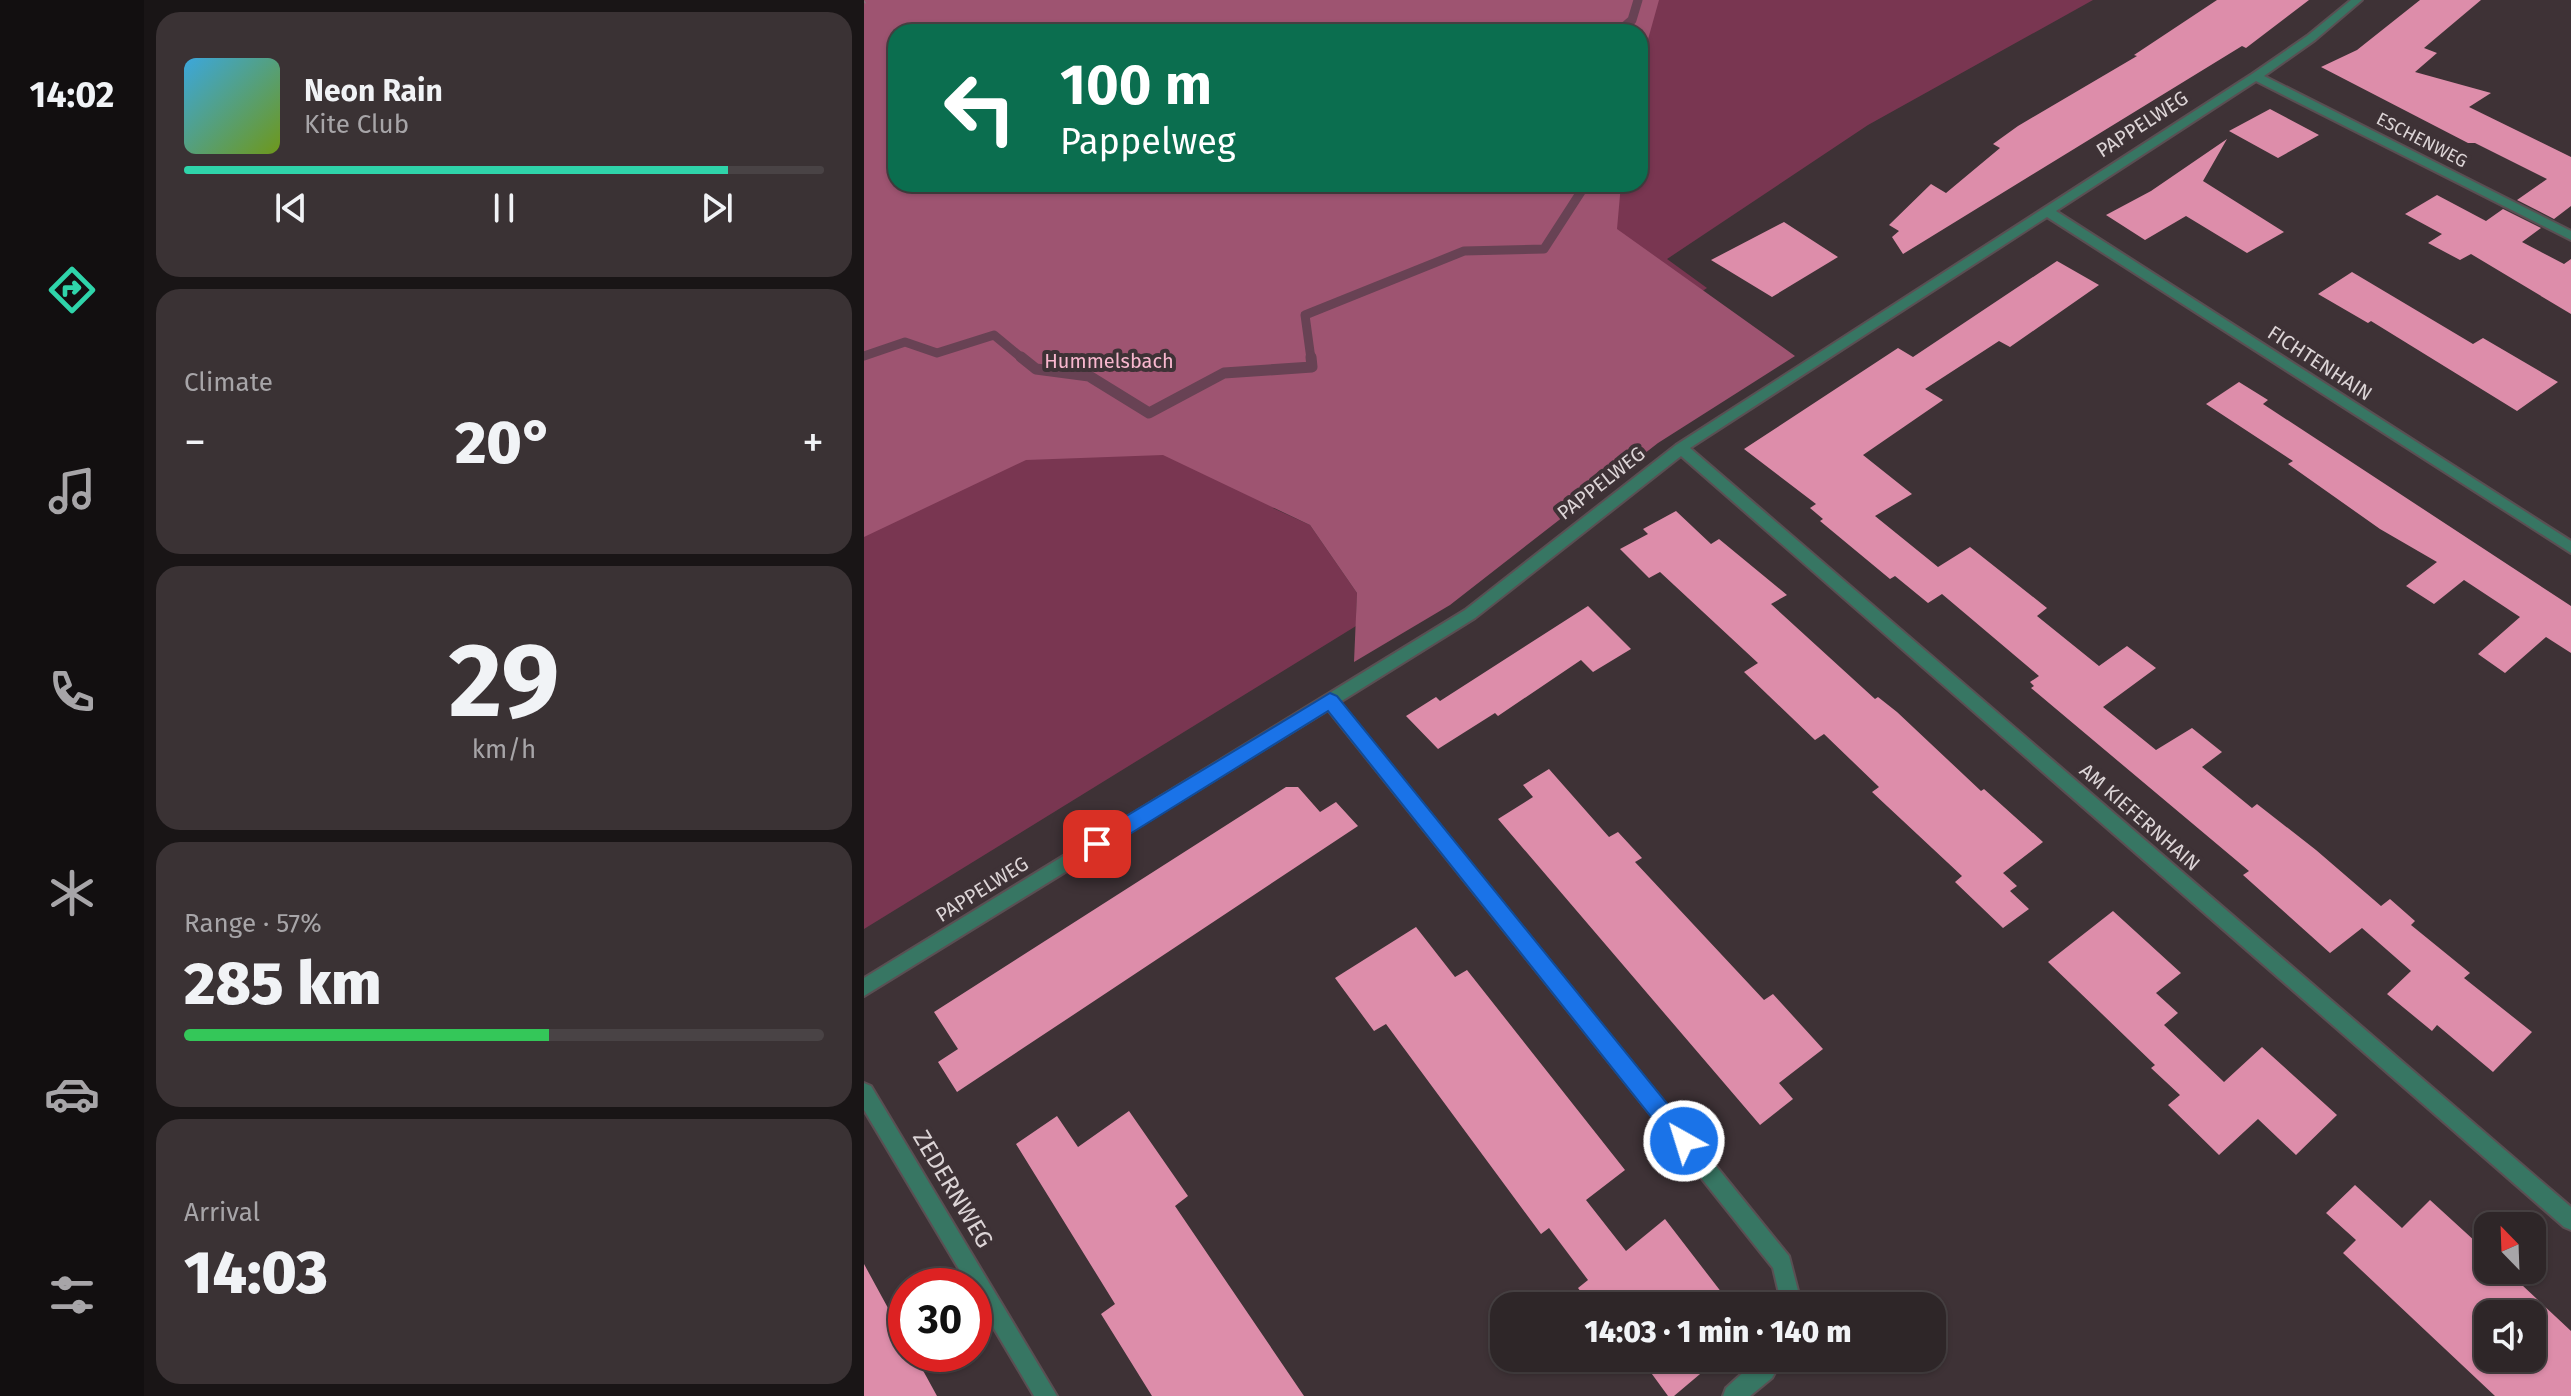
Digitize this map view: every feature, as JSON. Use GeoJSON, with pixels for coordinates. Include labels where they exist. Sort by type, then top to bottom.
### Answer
{"type":"FeatureCollection","features":[{"type":"Feature","properties":{"kind":"street","name":"PAPPELWEG"},"geometry":{"type":"LineString","coordinates":[[864,988],[1470,614],[1681,448],[2256,76],[2357,0]]}},
{"type":"Feature","properties":{"kind":"street","name":"ESCHENWEG"},"geometry":{"type":"LineString","coordinates":[[2256,76],[2571,236]]}},
{"type":"Feature","properties":{"kind":"street","name":"FICHTENHAIN"},"geometry":{"type":"LineString","coordinates":[[2047,211],[2571,548]]}},
{"type":"Feature","properties":{"kind":"street","name":"AM KIEFERNHAIN"},"geometry":{"type":"LineString","coordinates":[[1681,448],[2571,1220]]}},
{"type":"Feature","properties":{"kind":"street"},"geometry":{"type":"LineString","coordinates":[[1330,701],[1782,1263],[1789,1292]]}},
{"type":"Feature","properties":{"kind":"street","name":"ZEDERNWEG"},"geometry":{"type":"LineString","coordinates":[[864,1092],[1046,1396]]}},
{"type":"Feature","properties":{"kind":"street"},"geometry":{"type":"LineString","coordinates":[[1734,1396],[1762,1372]]}},
{"type":"Feature","properties":{"kind":"green space","name":"Hummelsbach"},"geometry":{"type":"Polygon","coordinates":[[[864,0],[1659,0],[1648,39],[1648,24],[888,24],[888,192],[1620,192],[1617,229],[1795,356],[1658,443],[1450,605],[1354,662],[1357,593],[1310,525],[1163,455],[1026,460],[864,537],[864,0]]]}},
{"type":"Feature","properties":{"kind":"green space","name":"Hummelsbach"},"geometry":{"type":"Polygon","coordinates":[[[879,0],[2093,0],[1868,125],[1667,259],[1707,288],[1605,356],[1273,508],[1310,525],[1357,593],[1356,626],[864,929],[864,14],[879,0]]]}},
{"type":"Feature","properties":{"kind":"building"},"geometry":{"type":"Polygon","coordinates":[[[2217,0],[2309,0],[2246,48],[2242,46],[1903,254],[1892,237],[1899,231],[1889,225],[1931,184],[1946,193],[2000,148],[1993,144],[2018,126],[2137,56],[2134,55],[2217,0]]]}},
{"type":"Feature","properties":{"kind":"building"},"geometry":{"type":"Polygon","coordinates":[[[2420,0],[2481,0],[2424,48],[2437,53],[2415,72],[2491,93],[2469,107],[2571,157],[2571,206],[2554,219],[2517,200],[2547,179],[2475,143],[2468,143],[2321,67],[2357,50],[2420,0]]]}},
{"type":"Feature","properties":{"kind":"building"},"geometry":{"type":"Polygon","coordinates":[[[2270,109],[2319,135],[2278,158],[2229,131],[2270,109]]]}},
{"type":"Feature","properties":{"kind":"building"},"geometry":{"type":"Polygon","coordinates":[[[2227,139],[2203,181],[2284,232],[2247,253],[2186,216],[2145,240],[2106,215],[2151,191],[2227,139]]]}},
{"type":"Feature","properties":{"kind":"building"},"geometry":{"type":"Polygon","coordinates":[[[2437,195],[2486,221],[2503,209],[2541,228],[2522,242],[2564,264],[2571,259],[2571,314],[2471,254],[2460,260],[2428,243],[2442,234],[2405,214],[2437,195]]]}},
{"type":"Feature","properties":{"kind":"building"},"geometry":{"type":"Polygon","coordinates":[[[1784,222],[1838,257],[1772,297],[1711,260],[1784,222]]]}},
{"type":"Feature","properties":{"kind":"building"},"geometry":{"type":"Polygon","coordinates":[[[2057,261],[2099,285],[2010,347],[1999,341],[1925,389],[1943,400],[1863,455],[1912,494],[1875,516],[1938,567],[1970,547],[2047,608],[2037,616],[2099,666],[2127,646],[2156,668],[2103,707],[2156,750],[2192,728],[2222,752],[2202,767],[2252,808],[2257,804],[2381,906],[2390,899],[2415,921],[2411,925],[2470,973],[2464,978],[2532,1032],[2493,1072],[2437,1025],[2432,1031],[2387,994],[2411,971],[2362,928],[2330,953],[2243,875],[2249,871],[2031,688],[2034,686],[2030,682],[2039,676],[1942,594],[1928,603],[1895,576],[1890,579],[1820,521],[1823,519],[1810,508],[1816,504],[1744,449],[1898,348],[1913,357],[2057,261]]]}},
{"type":"Feature","properties":{"kind":"building"},"geometry":{"type":"Polygon","coordinates":[[[2352,272],[2473,344],[2483,338],[2558,382],[2517,411],[2371,321],[2368,323],[2318,294],[2352,272]]]}},
{"type":"Feature","properties":{"kind":"building"},"geometry":{"type":"Polygon","coordinates":[[[2239,382],[2268,400],[2263,404],[2571,606],[2571,653],[2546,637],[2505,673],[2478,654],[2520,617],[2464,580],[2434,604],[2406,586],[2437,562],[2380,529],[2288,464],[2293,461],[2206,404],[2239,382]]]}},
{"type":"Feature","properties":{"kind":"building"},"geometry":{"type":"Polygon","coordinates":[[[1676,511],[1711,544],[1719,539],[1787,595],[1771,604],[1875,699],[1878,697],[1897,712],[1981,791],[1984,789],[2043,842],[2003,873],[2017,886],[2010,891],[2029,909],[2003,928],[1955,882],[1962,876],[1872,792],[1879,787],[1824,734],[1815,740],[1744,672],[1758,663],[1660,572],[1649,578],[1620,549],[1648,534],[1643,529],[1676,511]]]}},
{"type":"Feature","properties":{"kind":"building"},"geometry":{"type":"Polygon","coordinates":[[[1588,606],[1631,649],[1593,672],[1581,660],[1498,716],[1495,713],[1438,749],[1406,716],[1436,697],[1440,701],[1588,606]]]}},
{"type":"Feature","properties":{"kind":"building"},"geometry":{"type":"Polygon","coordinates":[[[1549,769],[1609,837],[1618,832],[1642,858],[1635,862],[1764,1000],[1773,994],[1823,1049],[1779,1083],[1793,1099],[1760,1125],[1498,819],[1533,797],[1523,785],[1549,769]]]}},
{"type":"Feature","properties":{"kind":"building"},"geometry":{"type":"Polygon","coordinates":[[[1286,787],[1298,787],[1320,812],[1336,802],[1358,826],[957,1092],[938,1062],[958,1049],[934,1012],[1286,787]]]}},
{"type":"Feature","properties":{"kind":"building"},"geometry":{"type":"Polygon","coordinates":[[[2113,911],[2181,973],[2156,993],[2178,1013],[2164,1025],[2224,1082],[2262,1047],[2337,1115],[2296,1155],[2258,1119],[2219,1155],[2168,1105],[2180,1095],[2151,1068],[2155,1065],[2048,962],[2113,911]]]}},
{"type":"Feature","properties":{"kind":"building"},"geometry":{"type":"Polygon","coordinates":[[[1416,927],[1455,977],[1467,970],[1625,1170],[1586,1200],[1626,1251],[1665,1219],[1721,1292],[1581,1292],[1578,1288],[1588,1280],[1549,1228],[1541,1234],[1386,1024],[1374,1031],[1335,978],[1416,927]]]}},
{"type":"Feature","properties":{"kind":"building"},"geometry":{"type":"Polygon","coordinates":[[[1129,1111],[1188,1196],[1175,1206],[1304,1396],[1152,1396],[1101,1314],[1115,1304],[1016,1144],[1057,1116],[1078,1147],[1129,1111]]]}},
{"type":"Feature","properties":{"kind":"building"},"geometry":{"type":"Polygon","coordinates":[[[2355,1185],[2402,1228],[2430,1200],[2474,1240],[2474,1284],[2521,1284],[2538,1300],[2474,1300],[2474,1372],[2546,1372],[2546,1308],[2571,1331],[2571,1396],[2495,1396],[2343,1253],[2356,1240],[2326,1213],[2355,1185]]]}},
{"type":"Feature","properties":{"kind":"building"},"geometry":{"type":"Polygon","coordinates":[[[864,1264],[888,1308],[888,1372],[924,1372],[937,1396],[864,1396],[864,1264]]]}},
{"type":"Feature","properties":{"kind":"building"},"geometry":{"type":"Polygon","coordinates":[[[1650,1372],[1702,1372],[1674,1396],[1668,1396],[1650,1372]]]}},
{"type":"Feature","properties":{"kind":"waterway","name":"Hummelsbach"},"geometry":{"type":"LineString","coordinates":[[1627,24],[1632,20],[1638,0]]}},
{"type":"Feature","properties":{"kind":"waterway","name":"Hummelsbach"},"geometry":{"type":"LineString","coordinates":[[1311,359],[1305,315],[1464,251],[1544,249],[1581,192]]}},
{"type":"Feature","properties":{"kind":"waterway","name":"Hummelsbach"},"geometry":{"type":"LineString","coordinates":[[864,356],[905,342],[937,353],[994,335],[1023,359]]}},
{"type":"Feature","properties":{"kind":"waterway","name":"Hummelsbach"},"geometry":{"type":"LineString","coordinates":[[1021,357],[1036,369],[1089,376],[1149,413],[1224,373],[1312,367],[1311,357]]}},
{"type":"Feature","properties":{"kind":"route"},"geometry":{"type":"LineString","coordinates":[[1097,844],[1330,701],[1684,1141]]}}]}
